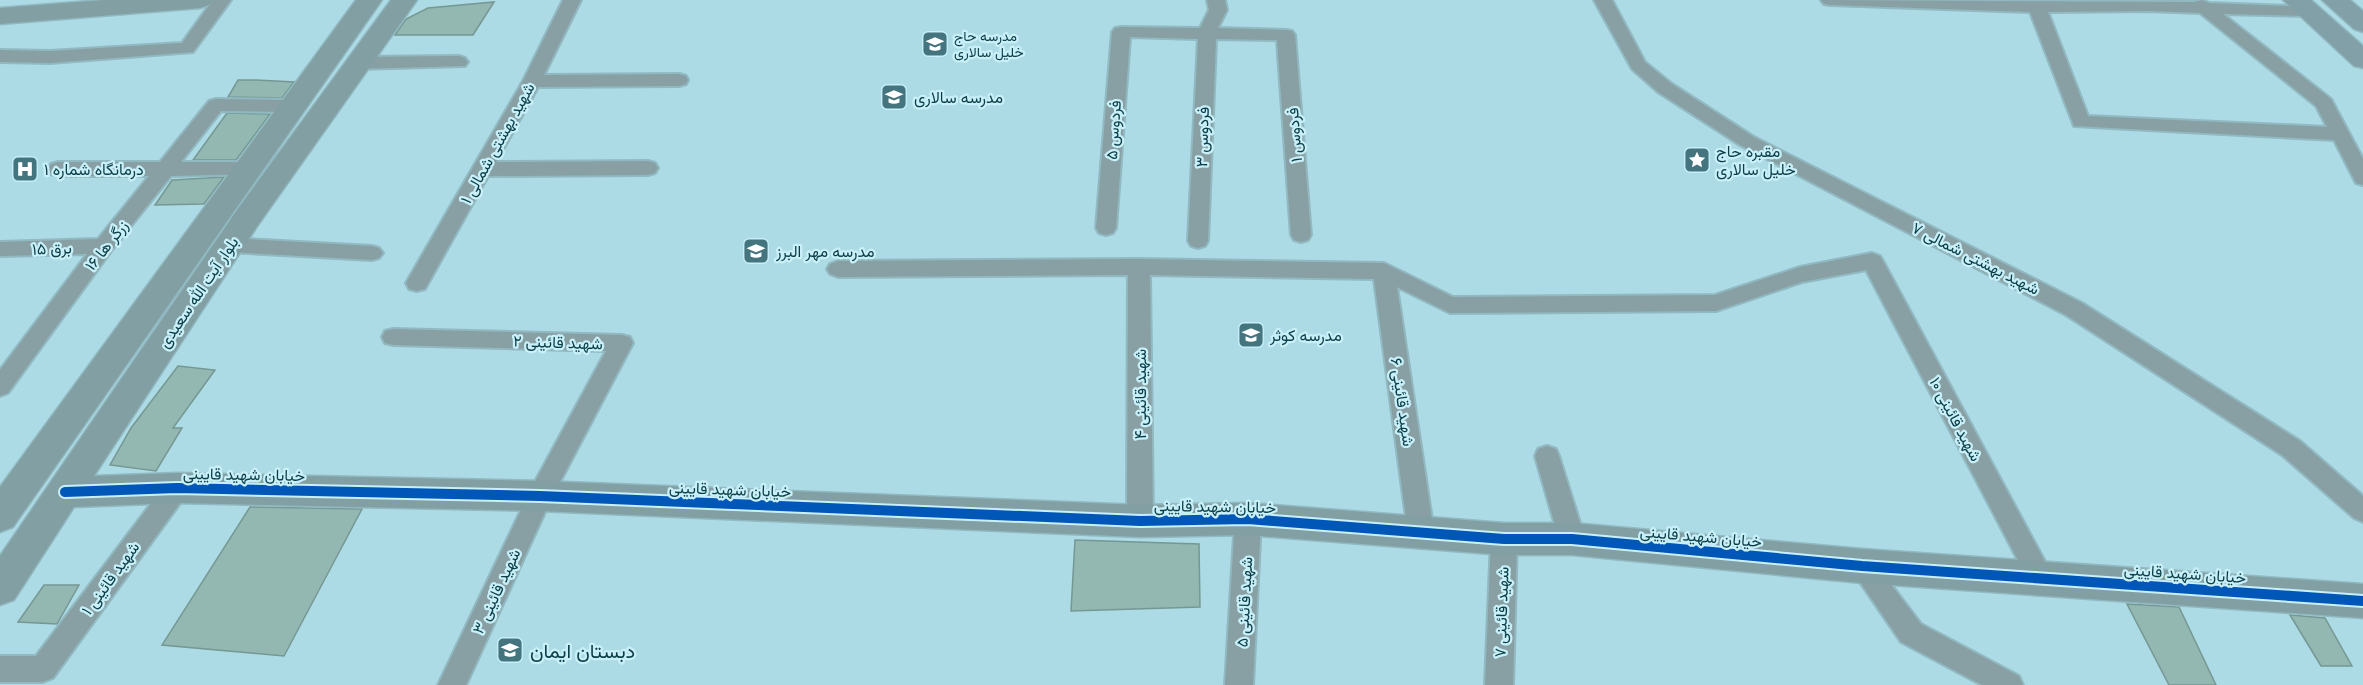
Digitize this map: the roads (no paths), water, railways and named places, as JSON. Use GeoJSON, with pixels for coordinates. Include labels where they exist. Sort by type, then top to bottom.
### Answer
{"type":"FeatureCollection","features":[{"type":"Feature","properties":{"kind":"main road"},"geometry":{"type":"LineString","coordinates":[[2335,0],[2361,21]]}},
{"type":"Feature","properties":{"kind":"main road"},"geometry":{"type":"LineString","coordinates":[[2302,5],[2363,60]]}},
{"type":"Feature","properties":{"kind":"street"},"geometry":{"type":"LineString","coordinates":[[0,16],[200,0]]}},
{"type":"Feature","properties":{"kind":"street"},"geometry":{"type":"LineString","coordinates":[[0,56],[50,57],[187,48],[222,0]]}},
{"type":"Feature","properties":{"kind":"street","name":"بلوار آیت الله سعیدی"},"geometry":{"type":"LineString","coordinates":[[4,505],[38,463],[369,0]]}},
{"type":"Feature","properties":{"kind":"street","name":"بلوار آیت الله سعیدی"},"geometry":{"type":"LineString","coordinates":[[0,588],[230,245],[356,63],[404,0]]}},
{"type":"Feature","properties":{"kind":"street","name":"شهید بهشتی شمالی ۱"},"geometry":{"type":"LineString","coordinates":[[417,283],[532,81],[572,0]]}},
{"type":"Feature","properties":{"kind":"street","name":"فردوس ۳"},"geometry":{"type":"LineString","coordinates":[[1198,241],[1207,32],[1218,10],[1216,0]]}},
{"type":"Feature","properties":{"kind":"street","name":"شهید بهشتی شمالی ۷"},"geometry":{"type":"LineString","coordinates":[[1603,0],[1638,65],[1665,88],[1747,141],[2074,309],[2291,448],[2363,511]]}},
{"type":"Feature","properties":{"kind":"street"},"geometry":{"type":"LineString","coordinates":[[1830,0],[2037,7],[2302,5]]}},
{"type":"Feature","properties":{"kind":"street"},"geometry":{"type":"LineString","coordinates":[[2200,4],[2324,103],[2363,178]]}},
{"type":"Feature","properties":{"kind":"street"},"geometry":{"type":"LineString","coordinates":[[2037,7],[2081,122],[2340,134]]}},
{"type":"Feature","properties":{"kind":"street","name":"فردوس ۵"},"geometry":{"type":"LineString","coordinates":[[1106,228],[1120,32],[1207,32]]}},
{"type":"Feature","properties":{"kind":"street","name":"فردوس ۱"},"geometry":{"type":"LineString","coordinates":[[1207,32],[1286,35],[1301,235]]}},
{"type":"Feature","properties":{"kind":"street"},"geometry":{"type":"LineString","coordinates":[[356,63],[459,62]]}},
{"type":"Feature","properties":{"kind":"street"},"geometry":{"type":"LineString","coordinates":[[532,81],[680,80]]}},
{"type":"Feature","properties":{"kind":"street","name":"زرگر ها ۱۶"},"geometry":{"type":"LineString","coordinates":[[0,387],[104,246],[216,105],[292,106]]}},
{"type":"Feature","properties":{"kind":"street"},"geometry":{"type":"LineString","coordinates":[[483,169],[648,168]]}},
{"type":"Feature","properties":{"kind":"street"},"geometry":{"type":"LineString","coordinates":[[58,169],[164,171],[249,169]]}},
{"type":"Feature","properties":{"kind":"street"},"geometry":{"type":"LineString","coordinates":[[230,245],[372,253]]}},
{"type":"Feature","properties":{"kind":"street","name":"برق ۱۵"},"geometry":{"type":"LineString","coordinates":[[0,249],[104,246]]}},
{"type":"Feature","properties":{"kind":"street","name":"شهید قائینی ۱۰"},"geometry":{"type":"LineString","coordinates":[[1384,271],[1450,305],[1716,303],[1800,275],[1872,261],[2040,577]]}},
{"type":"Feature","properties":{"kind":"street"},"geometry":{"type":"LineString","coordinates":[[838,269],[1139,267],[1384,271]]}},
{"type":"Feature","properties":{"kind":"street","name":"شهید قائینی ۴"},"geometry":{"type":"LineString","coordinates":[[1139,267],[1140,520]]}},
{"type":"Feature","properties":{"kind":"street","name":"شهید قائینی ۶"},"geometry":{"type":"LineString","coordinates":[[1384,271],[1421,533]]}},
{"type":"Feature","properties":{"kind":"street","name":"شهید قائینی ۲"},"geometry":{"type":"LineString","coordinates":[[393,337],[622,344],[540,496]]}},
{"type":"Feature","properties":{"kind":"street"},"geometry":{"type":"LineString","coordinates":[[1547,456],[1572,538]]}},
{"type":"Feature","properties":{"kind":"street"},"geometry":{"type":"LineString","coordinates":[[38,463],[40,475],[45,481],[74,478]]}},
{"type":"Feature","properties":{"kind":"street","name":"خیابان شهید قایینی"},"geometry":{"type":"LineString","coordinates":[[74,478],[177,488],[540,496],[1140,520],[1248,519],[1504,539],[1572,538],[1862,566],[2363,601]]}},
{"type":"Feature","properties":{"kind":"street","name":"شهید قائینی ۱"},"geometry":{"type":"LineString","coordinates":[[0,669],[44,669],[177,488]]}},
{"type":"Feature","properties":{"kind":"street","name":"شهید قائینی ۳"},"geometry":{"type":"LineString","coordinates":[[452,685],[540,496]]}},
{"type":"Feature","properties":{"kind":"street"},"geometry":{"type":"LineString","coordinates":[[4,505],[36,514],[39,530]]}},
{"type":"Feature","properties":{"kind":"street","name":"شهید قائینی ۵"},"geometry":{"type":"LineString","coordinates":[[1239,685],[1248,519]]}},
{"type":"Feature","properties":{"kind":"street","name":"شهید قائینی ۷"},"geometry":{"type":"LineString","coordinates":[[1498,685],[1504,539]]}},
{"type":"Feature","properties":{"kind":"street"},"geometry":{"type":"LineString","coordinates":[[1862,566],[1911,633],[2009,685]]}},
{"type":"Feature","properties":{"kind":"place","name":"مدرسه حاج خلیل سالاری"},"geometry":{"type":"Point","coordinates":[935,44]}},
{"type":"Feature","properties":{"kind":"place","name":"مدرسه سالاری"},"geometry":{"type":"Point","coordinates":[894,97]}},
{"type":"Feature","properties":{"kind":"place","name":"مقبره حاج خلیل سالاری"},"geometry":{"type":"Point","coordinates":[1697,160]}},
{"type":"Feature","properties":{"kind":"place","name":"درمانگاه شماره ۱"},"geometry":{"type":"Point","coordinates":[25,169]}},
{"type":"Feature","properties":{"kind":"place","name":"مدرسه مهر البرز"},"geometry":{"type":"Point","coordinates":[756,251]}},
{"type":"Feature","properties":{"kind":"place","name":"مدرسه کوثر"},"geometry":{"type":"Point","coordinates":[1251,335]}},
{"type":"Feature","properties":{"kind":"place","name":"دبستان ایمان"},"geometry":{"type":"Point","coordinates":[510,650]}}]}
